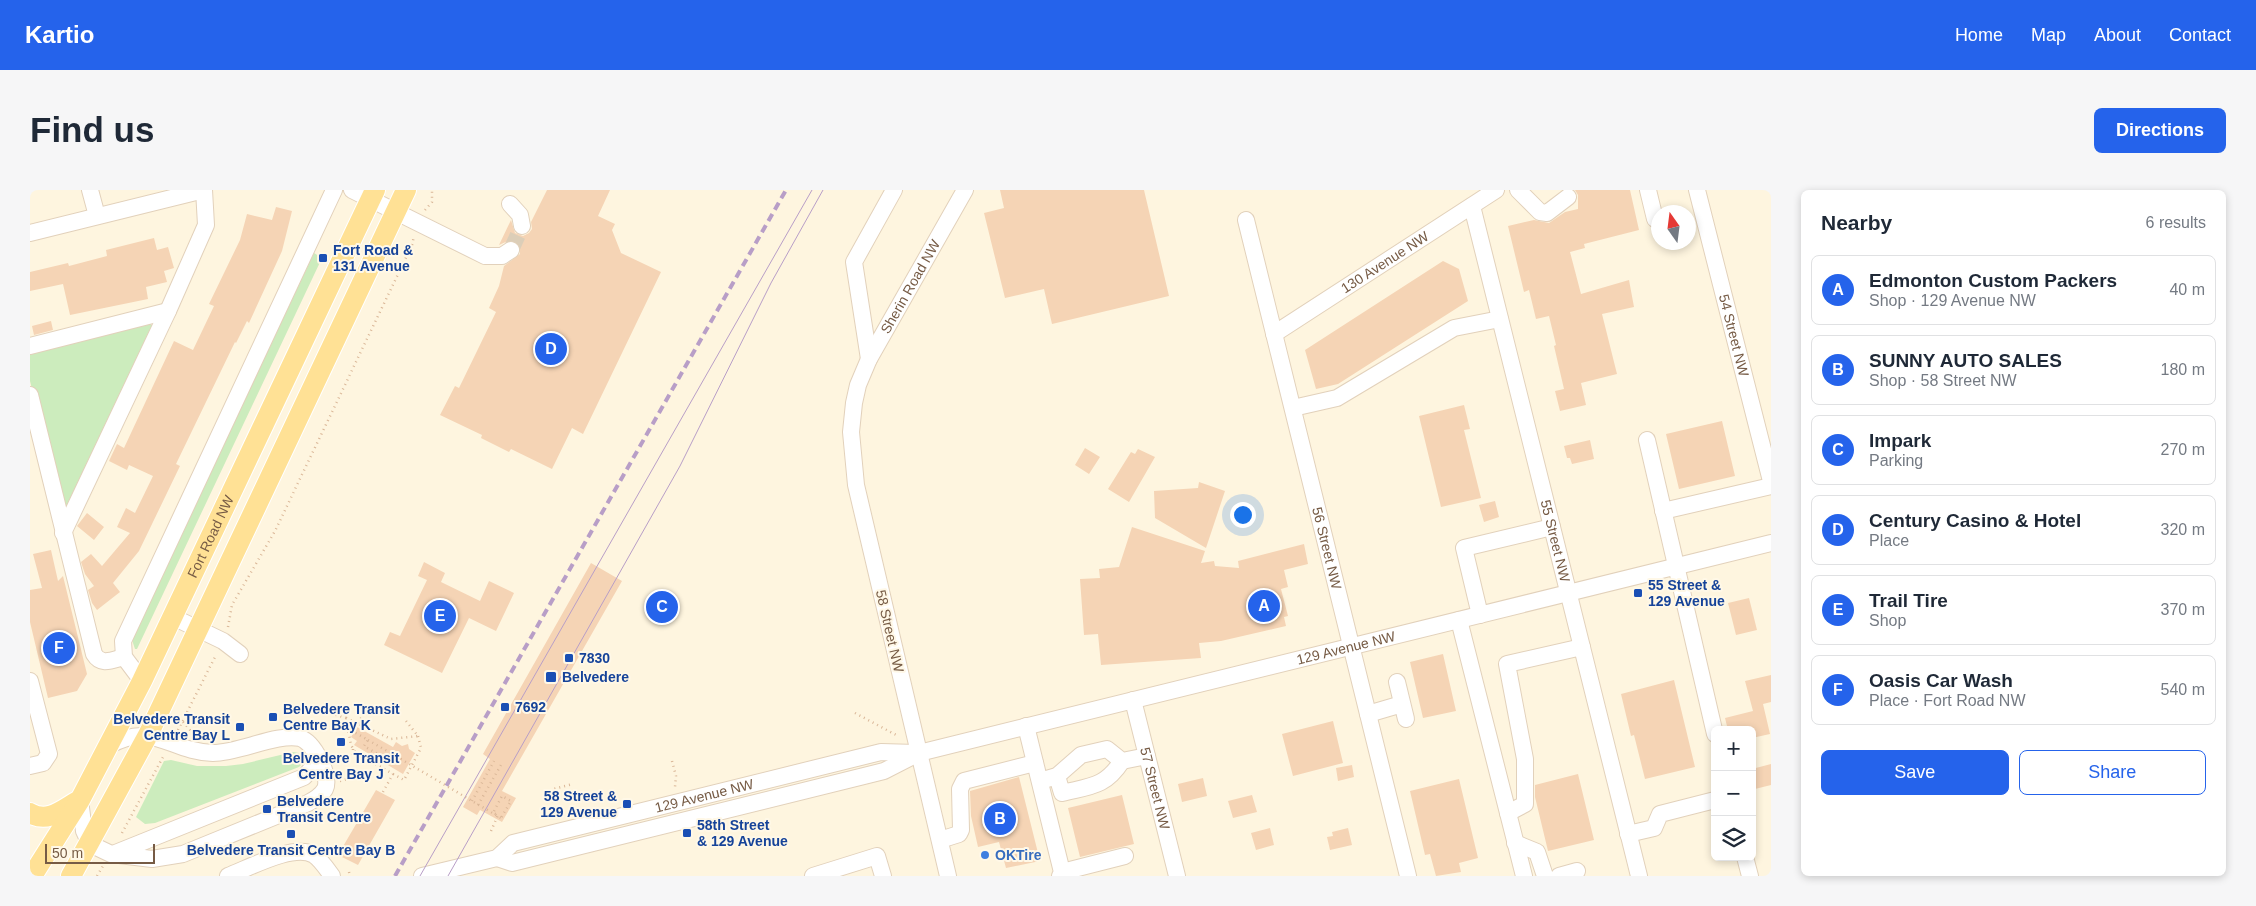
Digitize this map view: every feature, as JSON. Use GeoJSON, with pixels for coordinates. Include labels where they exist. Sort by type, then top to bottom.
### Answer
{"type":"FeatureCollection","features":[{"type":"Feature","properties":{"kind":"main road","name":"Fort Road NW"},"geometry":{"type":"LineString","coordinates":[[74,874],[148,735],[406,190]]}},
{"type":"Feature","properties":{"kind":"main road","name":"Fort Road NW"},"geometry":{"type":"LineString","coordinates":[[32,876],[80,800],[110,745],[373,195]]}},
{"type":"Feature","properties":{"kind":"main road"},"geometry":{"type":"LineString","coordinates":[[30,813],[38,817],[52,816],[80,800]]}},
{"type":"Feature","properties":{"kind":"street"},"geometry":{"type":"LineString","coordinates":[[90,190],[97,216]]}},
{"type":"Feature","properties":{"kind":"street"},"geometry":{"type":"LineString","coordinates":[[30,233],[204,190],[206,225],[168,311],[63,533]]}},
{"type":"Feature","properties":{"kind":"street"},"geometry":{"type":"LineString","coordinates":[[142,681],[124,657],[123,641],[334,190]]}},
{"type":"Feature","properties":{"kind":"street"},"geometry":{"type":"LineString","coordinates":[[352,190],[373,195],[395,212],[422,217],[485,256],[502,256],[511,250]]}},
{"type":"Feature","properties":{"kind":"street"},"geometry":{"type":"LineString","coordinates":[[869,359],[854,262],[894,190]]}},
{"type":"Feature","properties":{"kind":"street","name":"Sherin Road NW"},"geometry":{"type":"LineString","coordinates":[[858,385],[869,359],[965,190]]}},
{"type":"Feature","properties":{"kind":"street","name":"130 Avenue NW"},"geometry":{"type":"LineString","coordinates":[[1274,334],[1496,190]]}},
{"type":"Feature","properties":{"kind":"street"},"geometry":{"type":"LineString","coordinates":[[1518,190],[1540,212],[1547,213],[1568,197]]}},
{"type":"Feature","properties":{"kind":"street"},"geometry":{"type":"LineString","coordinates":[[1648,190],[1652,205]]}},
{"type":"Feature","properties":{"kind":"street","name":"54 Street NW"},"geometry":{"type":"LineString","coordinates":[[1697,190],[1771,481]]}},
{"type":"Feature","properties":{"kind":"street"},"geometry":{"type":"LineString","coordinates":[[510,204],[520,215],[522,226]]}},
{"type":"Feature","properties":{"kind":"street","name":"55 Street NW"},"geometry":{"type":"LineString","coordinates":[[1472,206],[1638,876]]}},
{"type":"Feature","properties":{"kind":"street","name":"56 Street NW"},"geometry":{"type":"LineString","coordinates":[[1246,220],[1408,876]]}},
{"type":"Feature","properties":{"kind":"street"},"geometry":{"type":"LineString","coordinates":[[30,346],[168,311]]}},
{"type":"Feature","properties":{"kind":"street"},"geometry":{"type":"LineString","coordinates":[[1293,408],[1337,398],[1454,328],[1500,320]]}},
{"type":"Feature","properties":{"kind":"street","name":"58 Street NW"},"geometry":{"type":"LineString","coordinates":[[858,385],[852,416],[853,467],[948,876]]}},
{"type":"Feature","properties":{"kind":"street"},"geometry":{"type":"LineString","coordinates":[[30,395],[94,654],[99,661],[103,662],[124,657]]}},
{"type":"Feature","properties":{"kind":"street"},"geometry":{"type":"LineString","coordinates":[[1647,440],[1713,726]]}},
{"type":"Feature","properties":{"kind":"street"},"geometry":{"type":"LineString","coordinates":[[1663,511],[1771,486]]}},
{"type":"Feature","properties":{"kind":"street"},"geometry":{"type":"LineString","coordinates":[[1480,615],[1464,548],[1552,527]]}},
{"type":"Feature","properties":{"kind":"street","name":"129 Avenue NW"},"geometry":{"type":"LineString","coordinates":[[422,876],[498,858],[513,843],[881,752],[919,753],[1675,566],[1771,544]]}},
{"type":"Feature","properties":{"kind":"street"},"geometry":{"type":"LineString","coordinates":[[172,617],[223,641],[240,654]]}},
{"type":"Feature","properties":{"kind":"street"},"geometry":{"type":"LineString","coordinates":[[1459,620],[1524,876]]}},
{"type":"Feature","properties":{"kind":"street"},"geometry":{"type":"LineString","coordinates":[[1508,813],[1525,804],[1525,759],[1507,664],[1582,647]]}},
{"type":"Feature","properties":{"kind":"street"},"geometry":{"type":"LineString","coordinates":[[30,681],[49,754],[43,763],[30,766]]}},
{"type":"Feature","properties":{"kind":"street"},"geometry":{"type":"LineString","coordinates":[[1368,714],[1404,711],[1396,682]]}},
{"type":"Feature","properties":{"kind":"street","name":"57 Street NW"},"geometry":{"type":"LineString","coordinates":[[1133,700],[1177,876]]}},
{"type":"Feature","properties":{"kind":"street"},"geometry":{"type":"LineString","coordinates":[[1026,726],[1061,874],[1125,856]]}},
{"type":"Feature","properties":{"kind":"street"},"geometry":{"type":"LineString","coordinates":[[80,800],[84,832],[90,844],[111,854],[152,859],[175,856],[308,803],[320,796],[327,783],[327,776],[317,755],[310,744],[301,739],[287,738],[213,753],[190,749],[148,735],[133,736],[110,745]]}},
{"type":"Feature","properties":{"kind":"street"},"geometry":{"type":"LineString","coordinates":[[1040,781],[1057,776],[1081,755],[1107,749],[1122,761]]}},
{"type":"Feature","properties":{"kind":"street"},"geometry":{"type":"LineString","coordinates":[[111,854],[304,777],[313,767],[317,755]]}},
{"type":"Feature","properties":{"kind":"street"},"geometry":{"type":"LineString","coordinates":[[1057,776],[1062,793],[1100,784],[1112,776],[1122,761],[1147,756]]}},
{"type":"Feature","properties":{"kind":"street"},"geometry":{"type":"LineString","coordinates":[[940,840],[959,834],[962,830],[960,789],[964,780],[1035,763]]}},
{"type":"Feature","properties":{"kind":"street"},"geometry":{"type":"LineString","coordinates":[[1628,834],[1654,828],[1660,814],[1711,801]]}},
{"type":"Feature","properties":{"kind":"street"},"geometry":{"type":"LineString","coordinates":[[1516,843],[1537,852],[1545,876]]}},
{"type":"Feature","properties":{"kind":"street"},"geometry":{"type":"LineString","coordinates":[[228,876],[287,853],[300,851],[314,855],[332,876]]}},
{"type":"Feature","properties":{"kind":"street"},"geometry":{"type":"LineString","coordinates":[[813,876],[840,871],[877,856],[883,876]]}},
{"type":"Feature","properties":{"kind":"street"},"geometry":{"type":"LineString","coordinates":[[1746,861],[1750,876]]}},
{"type":"Feature","properties":{"kind":"street"},"geometry":{"type":"LineString","coordinates":[[1559,876],[1576,871]]}},
{"type":"Feature","properties":{"kind":"path"},"geometry":{"type":"LineString","coordinates":[[422,217],[432,202],[432,190]]}},
{"type":"Feature","properties":{"kind":"path"},"geometry":{"type":"LineString","coordinates":[[226,631],[232,605],[275,531],[412,246],[412,241]]}},
{"type":"Feature","properties":{"kind":"path"},"geometry":{"type":"LineString","coordinates":[[209,736],[191,731],[183,722],[218,651]]}},
{"type":"Feature","properties":{"kind":"path"},"geometry":{"type":"LineString","coordinates":[[326,712],[358,722],[391,739],[418,736]]}},
{"type":"Feature","properties":{"kind":"path"},"geometry":{"type":"LineString","coordinates":[[358,722],[365,712]]}},
{"type":"Feature","properties":{"kind":"path"},"geometry":{"type":"LineString","coordinates":[[855,713],[894,732],[919,753]]}},
{"type":"Feature","properties":{"kind":"path"},"geometry":{"type":"LineString","coordinates":[[346,718],[353,749],[378,767],[404,780],[421,748],[418,736],[406,721]]}},
{"type":"Feature","properties":{"kind":"path"},"geometry":{"type":"LineString","coordinates":[[348,728],[478,805],[501,818],[511,801],[502,796],[493,813],[498,815],[491,831]]}},
{"type":"Feature","properties":{"kind":"path"},"geometry":{"type":"LineString","coordinates":[[368,740],[364,746],[390,761],[394,755]]}},
{"type":"Feature","properties":{"kind":"path"},"geometry":{"type":"LineString","coordinates":[[345,746],[351,745]]}},
{"type":"Feature","properties":{"kind":"path"},"geometry":{"type":"LineString","coordinates":[[353,749],[351,751],[353,757]]}},
{"type":"Feature","properties":{"kind":"path"},"geometry":{"type":"LineString","coordinates":[[472,801],[494,761]]}},
{"type":"Feature","properties":{"kind":"path"},"geometry":{"type":"LineString","coordinates":[[672,761],[676,782],[673,790]]}},
{"type":"Feature","properties":{"kind":"path"},"geometry":{"type":"LineString","coordinates":[[132,816],[160,763]]}},
{"type":"Feature","properties":{"kind":"path"},"geometry":{"type":"LineString","coordinates":[[478,805],[501,765]]}},
{"type":"Feature","properties":{"kind":"path"},"geometry":{"type":"LineString","coordinates":[[383,792],[393,774]]}},
{"type":"Feature","properties":{"kind":"path"},"geometry":{"type":"LineString","coordinates":[[557,820],[552,791],[573,784]]}},
{"type":"Feature","properties":{"kind":"path"},"geometry":{"type":"LineString","coordinates":[[97,876],[100,872]]}},
{"type":"Feature","properties":{"kind":"green space"},"geometry":{"type":"Polygon","coordinates":[[[314,253],[322,258],[137,649],[135,649],[132,640],[134,634],[314,253]]]}},
{"type":"Feature","properties":{"kind":"green space"},"geometry":{"type":"Polygon","coordinates":[[[149,323],[153,326],[68,507],[62,506],[30,381],[30,354],[149,323]]]}},
{"type":"Feature","properties":{"kind":"green space"},"geometry":{"type":"Polygon","coordinates":[[[293,752],[299,753],[303,763],[299,767],[155,823],[145,824],[136,817],[164,761],[171,760],[197,766],[226,766],[243,764],[293,752]]]}},
{"type":"Feature","properties":{"kind":"building"},"geometry":{"type":"Polygon","coordinates":[[[547,190],[610,190],[598,216],[615,224],[612,230],[621,253],[661,272],[583,434],[572,428],[552,469],[511,449],[509,452],[481,438],[482,435],[440,415],[455,386],[459,388],[496,312],[489,308],[499,286],[504,266],[520,254],[520,245],[515,241],[510,240],[499,245],[511,220],[515,233],[523,236],[529,233],[532,229],[531,222],[547,190]]]}},
{"type":"Feature","properties":{"kind":"building"},"geometry":{"type":"Polygon","coordinates":[[[1000,190],[1144,190],[1169,296],[1052,324],[1044,289],[1005,298],[984,213],[1004,208],[1000,190]]]}},
{"type":"Feature","properties":{"kind":"building"},"geometry":{"type":"Polygon","coordinates":[[[1575,190],[1630,190],[1639,230],[1584,244],[1585,248],[1570,252],[1581,294],[1629,280],[1634,307],[1602,314],[1617,374],[1581,383],[1586,405],[1560,411],[1555,391],[1564,389],[1549,316],[1536,319],[1529,290],[1524,292],[1508,226],[1534,220],[1549,223],[1565,212],[1578,209],[1578,195],[1575,190]]]}},
{"type":"Feature","properties":{"kind":"building"},"geometry":{"type":"Polygon","coordinates":[[[276,207],[292,211],[282,251],[249,323],[247,321],[235,342],[176,464],[180,466],[139,551],[113,583],[120,592],[97,610],[92,603],[88,590],[94,586],[85,574],[81,562],[91,554],[102,566],[130,533],[117,527],[126,508],[135,513],[153,476],[129,465],[127,470],[109,461],[117,444],[124,448],[174,341],[193,350],[214,306],[209,304],[240,240],[247,214],[272,220],[276,207]]]}},
{"type":"Feature","properties":{"kind":"building"},"geometry":{"type":"Polygon","coordinates":[[[154,238],[157,250],[168,247],[174,268],[164,271],[167,282],[146,287],[148,299],[70,315],[63,284],[30,291],[30,272],[68,263],[69,266],[107,256],[106,250],[154,238]]]}},
{"type":"Feature","properties":{"kind":"building"},"geometry":{"type":"Polygon","coordinates":[[[1443,261],[1459,269],[1468,301],[1338,384],[1316,389],[1305,350],[1443,261]]]}},
{"type":"Feature","properties":{"kind":"building"},"geometry":{"type":"Polygon","coordinates":[[[51,321],[53,330],[34,335],[32,326],[51,321]]]}},
{"type":"Feature","properties":{"kind":"building"},"geometry":{"type":"Polygon","coordinates":[[[1464,405],[1470,429],[1464,430],[1481,498],[1441,507],[1419,416],[1464,405]]]}},
{"type":"Feature","properties":{"kind":"building"},"geometry":{"type":"Polygon","coordinates":[[[1722,421],[1735,476],[1679,489],[1666,434],[1722,421]]]}},
{"type":"Feature","properties":{"kind":"building"},"geometry":{"type":"Polygon","coordinates":[[[1590,440],[1594,459],[1572,464],[1570,458],[1567,458],[1564,446],[1590,440]]]}},
{"type":"Feature","properties":{"kind":"building"},"geometry":{"type":"Polygon","coordinates":[[[1085,448],[1100,457],[1089,474],[1075,465],[1085,448]]]}},
{"type":"Feature","properties":{"kind":"building"},"geometry":{"type":"Polygon","coordinates":[[[1138,449],[1155,457],[1129,502],[1108,489],[1131,452],[1135,454],[1138,449]]]}},
{"type":"Feature","properties":{"kind":"building"},"geometry":{"type":"Polygon","coordinates":[[[1199,482],[1225,491],[1206,548],[1155,518],[1154,491],[1198,488],[1199,482]]]}},
{"type":"Feature","properties":{"kind":"building"},"geometry":{"type":"Polygon","coordinates":[[[1495,501],[1499,517],[1484,522],[1479,505],[1495,501]]]}},
{"type":"Feature","properties":{"kind":"building"},"geometry":{"type":"Polygon","coordinates":[[[87,513],[104,527],[94,540],[77,526],[87,513]]]}},
{"type":"Feature","properties":{"kind":"building"},"geometry":{"type":"Polygon","coordinates":[[[1132,527],[1205,551],[1201,563],[1214,561],[1215,566],[1239,568],[1238,561],[1304,544],[1308,564],[1284,570],[1288,587],[1281,589],[1288,616],[1284,617],[1286,626],[1221,641],[1199,643],[1201,658],[1101,665],[1098,634],[1084,635],[1080,579],[1100,578],[1099,569],[1119,567],[1132,527]]]}},
{"type":"Feature","properties":{"kind":"building"},"geometry":{"type":"Polygon","coordinates":[[[51,550],[58,581],[63,576],[87,674],[77,691],[48,698],[30,622],[30,590],[42,588],[33,554],[51,550]]]}},
{"type":"Feature","properties":{"kind":"building"},"geometry":{"type":"Polygon","coordinates":[[[424,562],[445,573],[441,582],[480,601],[489,581],[514,593],[496,631],[469,618],[442,673],[384,645],[390,632],[400,636],[427,580],[418,576],[424,562]]]}},
{"type":"Feature","properties":{"kind":"building"},"geometry":{"type":"Polygon","coordinates":[[[591,563],[622,581],[502,791],[516,798],[502,822],[480,810],[477,815],[463,807],[490,759],[483,754],[591,563]]]}},
{"type":"Feature","properties":{"kind":"building"},"geometry":{"type":"Polygon","coordinates":[[[1749,598],[1757,630],[1736,635],[1728,603],[1749,598]]]}},
{"type":"Feature","properties":{"kind":"building"},"geometry":{"type":"Polygon","coordinates":[[[1443,654],[1456,711],[1423,718],[1410,662],[1443,654]]]}},
{"type":"Feature","properties":{"kind":"building"},"geometry":{"type":"Polygon","coordinates":[[[1771,675],[1771,702],[1763,704],[1770,734],[1756,737],[1756,726],[1727,726],[1725,718],[1753,711],[1745,681],[1771,675]]]}},
{"type":"Feature","properties":{"kind":"building"},"geometry":{"type":"Polygon","coordinates":[[[1674,680],[1695,767],[1645,779],[1634,735],[1631,736],[1621,694],[1674,680]]]}},
{"type":"Feature","properties":{"kind":"building"},"geometry":{"type":"Polygon","coordinates":[[[1333,721],[1343,763],[1293,776],[1282,734],[1333,721]]]}},
{"type":"Feature","properties":{"kind":"building"},"geometry":{"type":"Polygon","coordinates":[[[357,727],[393,747],[396,742],[402,746],[408,744],[409,749],[415,753],[403,774],[354,745],[357,741],[351,737],[357,727]]]}},
{"type":"Feature","properties":{"kind":"building"},"geometry":{"type":"Polygon","coordinates":[[[1771,764],[1771,785],[1756,789],[1756,768],[1771,764]]]}},
{"type":"Feature","properties":{"kind":"building"},"geometry":{"type":"Polygon","coordinates":[[[1352,765],[1354,777],[1338,781],[1336,768],[1352,765]]]}},
{"type":"Feature","properties":{"kind":"building"},"geometry":{"type":"Polygon","coordinates":[[[1578,774],[1594,840],[1548,851],[1535,797],[1535,785],[1578,774]]]}},
{"type":"Feature","properties":{"kind":"building"},"geometry":{"type":"Polygon","coordinates":[[[1019,777],[1040,861],[1006,868],[999,842],[978,847],[971,816],[970,791],[1019,777]]]}},
{"type":"Feature","properties":{"kind":"building"},"geometry":{"type":"Polygon","coordinates":[[[1203,778],[1207,796],[1182,802],[1178,784],[1203,778]]]}},
{"type":"Feature","properties":{"kind":"building"},"geometry":{"type":"Polygon","coordinates":[[[1459,779],[1478,858],[1459,863],[1461,872],[1436,876],[1430,854],[1425,855],[1410,791],[1459,779]]]}},
{"type":"Feature","properties":{"kind":"building"},"geometry":{"type":"Polygon","coordinates":[[[376,790],[395,800],[358,865],[338,855],[376,790]]]}},
{"type":"Feature","properties":{"kind":"building"},"geometry":{"type":"Polygon","coordinates":[[[1122,795],[1134,844],[1080,857],[1068,808],[1122,795]]]}},
{"type":"Feature","properties":{"kind":"building"},"geometry":{"type":"Polygon","coordinates":[[[1252,795],[1257,812],[1233,818],[1228,801],[1252,795]]]}},
{"type":"Feature","properties":{"kind":"building"},"geometry":{"type":"Polygon","coordinates":[[[1270,828],[1274,845],[1256,850],[1251,833],[1270,828]]]}},
{"type":"Feature","properties":{"kind":"building"},"geometry":{"type":"Polygon","coordinates":[[[1348,828],[1352,845],[1330,850],[1327,837],[1333,836],[1332,832],[1348,828]]]}},
{"type":"Feature","properties":{"kind":"tunnel"},"geometry":{"type":"LineString","coordinates":[[511,250],[522,226]]}},
{"type":"Feature","properties":{"kind":"tram line"},"geometry":{"type":"LineString","coordinates":[[420,876],[812,190]]}},
{"type":"Feature","properties":{"kind":"tram line"},"geometry":{"type":"LineString","coordinates":[[448,876],[680,466],[771,283],[823,190]]}},
{"type":"Feature","properties":{"kind":"railway"},"geometry":{"type":"LineString","coordinates":[[395,876],[786,190]]}},
{"type":"Feature","properties":{"kind":"place","name":"Fort Road & 131 Avenue"},"geometry":{"type":"Point","coordinates":[323,258]}},
{"type":"Feature","properties":{"kind":"place","name":"Century Casino & Hotel"},"geometry":{"type":"Point","coordinates":[551,349]}},
{"type":"Feature","properties":{"kind":"place","name":"55 Street & 129 Avenue"},"geometry":{"type":"Point","coordinates":[1638,593]}},
{"type":"Feature","properties":{"kind":"place","name":"Edmonton Custom Packers"},"geometry":{"type":"Point","coordinates":[1264,606]}},
{"type":"Feature","properties":{"kind":"place","name":"Impark"},"geometry":{"type":"Point","coordinates":[662,607]}},
{"type":"Feature","properties":{"kind":"place","name":"Trail Tire"},"geometry":{"type":"Point","coordinates":[440,616]}},
{"type":"Feature","properties":{"kind":"place","name":"Oasis Car Wash"},"geometry":{"type":"Point","coordinates":[59,648]}},
{"type":"Feature","properties":{"kind":"place","name":"7830"},"geometry":{"type":"Point","coordinates":[569,658]}},
{"type":"Feature","properties":{"kind":"place","name":"Belvedere"},"geometry":{"type":"Point","coordinates":[551,677]}},
{"type":"Feature","properties":{"kind":"place","name":"7692"},"geometry":{"type":"Point","coordinates":[505,707]}},
{"type":"Feature","properties":{"kind":"place","name":"Belvedere Transit Centre Bay K"},"geometry":{"type":"Point","coordinates":[273,717]}},
{"type":"Feature","properties":{"kind":"place","name":"Belvedere Transit Centre Bay L"},"geometry":{"type":"Point","coordinates":[240,727]}},
{"type":"Feature","properties":{"kind":"place","name":"Belvedere Transit Centre Bay J"},"geometry":{"type":"Point","coordinates":[341,742]}},
{"type":"Feature","properties":{"kind":"place","name":"58 Street & 129 Avenue"},"geometry":{"type":"Point","coordinates":[627,804]}},
{"type":"Feature","properties":{"kind":"place","name":"Belvedere Transit Centre"},"geometry":{"type":"Point","coordinates":[267,809]}},
{"type":"Feature","properties":{"kind":"place","name":"SUNNY AUTO SALES"},"geometry":{"type":"Point","coordinates":[1000,819]}},
{"type":"Feature","properties":{"kind":"place","name":"58th Street & 129 Avenue"},"geometry":{"type":"Point","coordinates":[687,833]}},
{"type":"Feature","properties":{"kind":"place","name":"Belvedere Transit Centre Bay B"},"geometry":{"type":"Point","coordinates":[291,834]}},
{"type":"Feature","properties":{"kind":"place","name":"OKTire"},"geometry":{"type":"Point","coordinates":[985,855]}}]}
